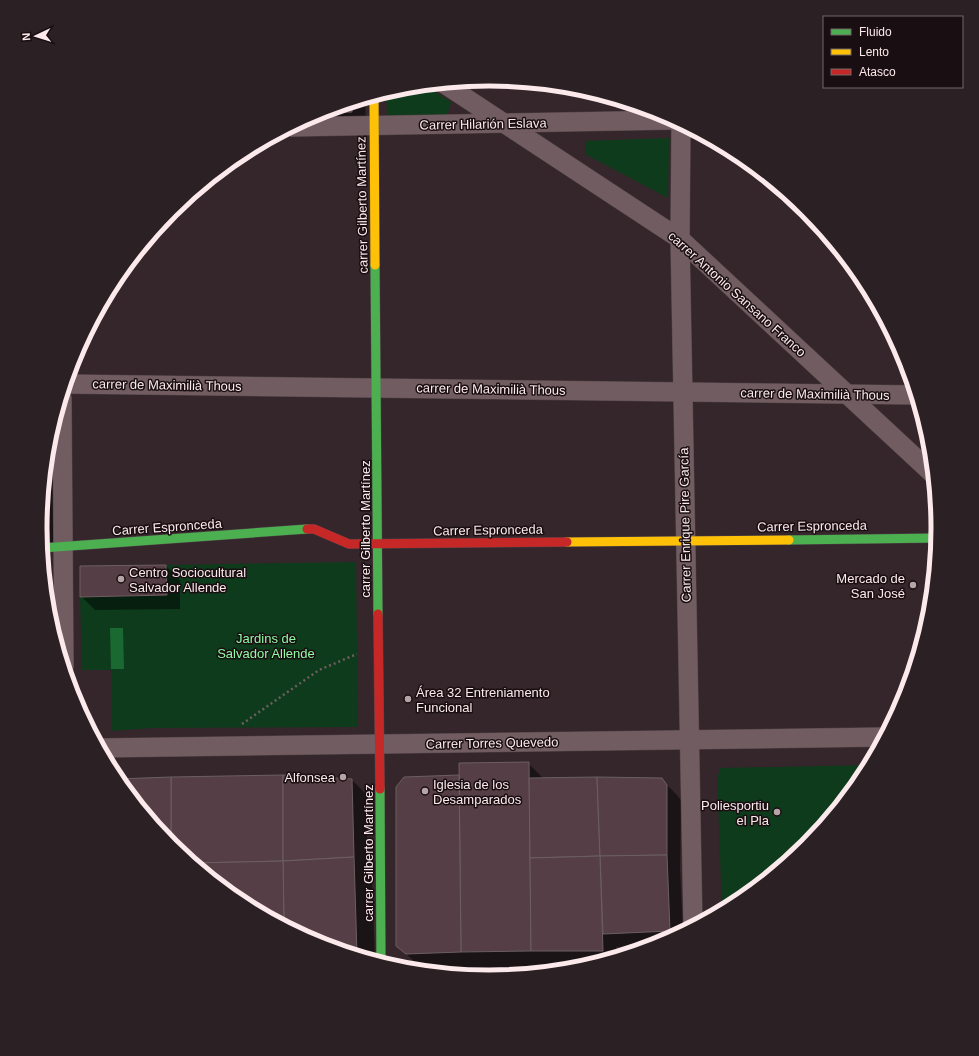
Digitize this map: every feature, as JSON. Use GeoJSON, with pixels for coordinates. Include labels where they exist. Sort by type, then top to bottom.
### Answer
{"type":"FeatureCollection","features":[{"type":"Feature","properties":{"kind":"street","name":"carrer Antonio Sansano Franco"},"geometry":{"type":"LineString","coordinates":[[450,87],[680,238],[928,469]]}},
{"type":"Feature","properties":{"kind":"street","name":"carrer Gilberto Martínez"},"geometry":{"type":"LineString","coordinates":[[374,101],[381,956]]}},
{"type":"Feature","properties":{"kind":"street","name":"Carrer Hilarión Eslava"},"geometry":{"type":"LineString","coordinates":[[303,127],[662,120]]}},
{"type":"Feature","properties":{"kind":"street","name":"Carrer Enrique Pire García"},"geometry":{"type":"LineString","coordinates":[[681,129],[680,238],[682,392],[693,921]]}},
{"type":"Feature","properties":{"kind":"street","name":"carrer de Maximilià Thous"},"geometry":{"type":"LineString","coordinates":[[71,384],[912,395]]}},
{"type":"Feature","properties":{"kind":"street"},"geometry":{"type":"LineString","coordinates":[[62,413],[64,649]]}},
{"type":"Feature","properties":{"kind":"street","name":"Carrer Espronceda"},"geometry":{"type":"LineString","coordinates":[[48,548],[314,529],[349,544],[932,538]]}},
{"type":"Feature","properties":{"kind":"street","name":"Carrer Torres Quevedo"},"geometry":{"type":"LineString","coordinates":[[105,748],[879,737]]}},
{"type":"Feature","properties":{"kind":"path"},"geometry":{"type":"LineString","coordinates":[[237,728],[319,670],[357,653]]}},
{"type":"Feature","properties":{"kind":"green space"},"geometry":{"type":"Polygon","coordinates":[[[431,89],[451,102],[447,116],[387,117],[386,98],[403,94],[431,89]]]}},
{"type":"Feature","properties":{"kind":"green space"},"geometry":{"type":"Polygon","coordinates":[[[669,138],[668,198],[585,154],[585,141],[669,138]]]}},
{"type":"Feature","properties":{"kind":"green space","name":"Jardins de Salvador Allende"},"geometry":{"type":"Polygon","coordinates":[[[356,562],[358,727],[153,728],[111,731],[111,670],[82,670],[80,597],[167,595],[166,565],[356,562]]]}},
{"type":"Feature","properties":{"kind":"green space","name":"Poliesportiu el Pla"},"geometry":{"type":"Polygon","coordinates":[[[863,765],[841,797],[802,841],[759,879],[722,904],[717,774],[720,774],[720,768],[863,765]]]}},
{"type":"Feature","properties":{"kind":"shaded area"},"geometry":{"type":"Polygon","coordinates":[[[110,628],[123,628],[124,669],[111,669],[110,628]]]}},
{"type":"Feature","properties":{"kind":"building"},"geometry":{"type":"Polygon","coordinates":[[[352,108],[352,112],[338,112],[352,108]]]}},
{"type":"Feature","properties":{"kind":"building"},"geometry":{"type":"Polygon","coordinates":[[[166,565],[167,595],[80,597],[80,566],[166,565]]]}},
{"type":"Feature","properties":{"kind":"building"},"geometry":{"type":"Polygon","coordinates":[[[529,762],[531,951],[461,952],[459,763],[529,762]]]}},
{"type":"Feature","properties":{"kind":"building"},"geometry":{"type":"Polygon","coordinates":[[[283,775],[283,861],[200,863],[171,835],[171,777],[283,775]]]}},
{"type":"Feature","properties":{"kind":"building"},"geometry":{"type":"Polygon","coordinates":[[[283,775],[352,779],[354,857],[283,861],[283,775]]]}},
{"type":"Feature","properties":{"kind":"building"},"geometry":{"type":"Polygon","coordinates":[[[459,775],[461,952],[406,954],[396,946],[396,787],[404,777],[459,775]]]}},
{"type":"Feature","properties":{"kind":"building"},"geometry":{"type":"Polygon","coordinates":[[[171,777],[171,835],[138,797],[125,779],[171,777]]]}},
{"type":"Feature","properties":{"kind":"building"},"geometry":{"type":"Polygon","coordinates":[[[597,777],[600,856],[530,858],[529,778],[597,777]]]}},
{"type":"Feature","properties":{"kind":"building"},"geometry":{"type":"Polygon","coordinates":[[[597,777],[662,778],[667,785],[667,855],[600,856],[597,777]]]}},
{"type":"Feature","properties":{"kind":"building"},"geometry":{"type":"Polygon","coordinates":[[[667,855],[670,931],[603,934],[600,856],[667,855]]]}},
{"type":"Feature","properties":{"kind":"building"},"geometry":{"type":"Polygon","coordinates":[[[600,856],[603,951],[531,951],[530,858],[600,856]]]}},
{"type":"Feature","properties":{"kind":"building"},"geometry":{"type":"Polygon","coordinates":[[[354,857],[357,950],[320,937],[284,920],[283,861],[354,857]]]}},
{"type":"Feature","properties":{"kind":"building"},"geometry":{"type":"Polygon","coordinates":[[[283,861],[284,920],[244,896],[200,863],[283,861]]]}},
{"type":"Feature","properties":{"kind":"traffic: fast"},"geometry":{"type":"LineString","coordinates":[[375,265],[378,614]]}},
{"type":"Feature","properties":{"kind":"traffic: fast"},"geometry":{"type":"LineString","coordinates":[[48,548],[307,529]]}},
{"type":"Feature","properties":{"kind":"traffic: fast"},"geometry":{"type":"LineString","coordinates":[[789,540],[932,538]]}},
{"type":"Feature","properties":{"kind":"traffic: fast"},"geometry":{"type":"LineString","coordinates":[[380,789],[381,956]]}},
{"type":"Feature","properties":{"kind":"traffic: slow"},"geometry":{"type":"LineString","coordinates":[[374,101],[375,265]]}},
{"type":"Feature","properties":{"kind":"traffic: slow"},"geometry":{"type":"LineString","coordinates":[[567,542],[789,540]]}},
{"type":"Feature","properties":{"kind":"traffic: jam"},"geometry":{"type":"LineString","coordinates":[[307,529],[314,529],[349,544],[567,542]]}},
{"type":"Feature","properties":{"kind":"traffic: jam"},"geometry":{"type":"LineString","coordinates":[[378,614],[380,789]]}},
{"type":"Feature","properties":{"kind":"place","name":"Centro Sociocultural Salvador Allende"},"geometry":{"type":"Point","coordinates":[121,579]}},
{"type":"Feature","properties":{"kind":"place","name":"Mercado de San José"},"geometry":{"type":"Point","coordinates":[913,585]}},
{"type":"Feature","properties":{"kind":"place","name":"Área 32 Entreniamento Funcional"},"geometry":{"type":"Point","coordinates":[408,699]}},
{"type":"Feature","properties":{"kind":"place","name":"Alfonsea"},"geometry":{"type":"Point","coordinates":[343,777]}},
{"type":"Feature","properties":{"kind":"place","name":"Iglesia de los Desamparados"},"geometry":{"type":"Point","coordinates":[425,791]}},
{"type":"Feature","properties":{"kind":"place","name":"Poliesportiu el Pla"},"geometry":{"type":"Point","coordinates":[777,812]}}]}
